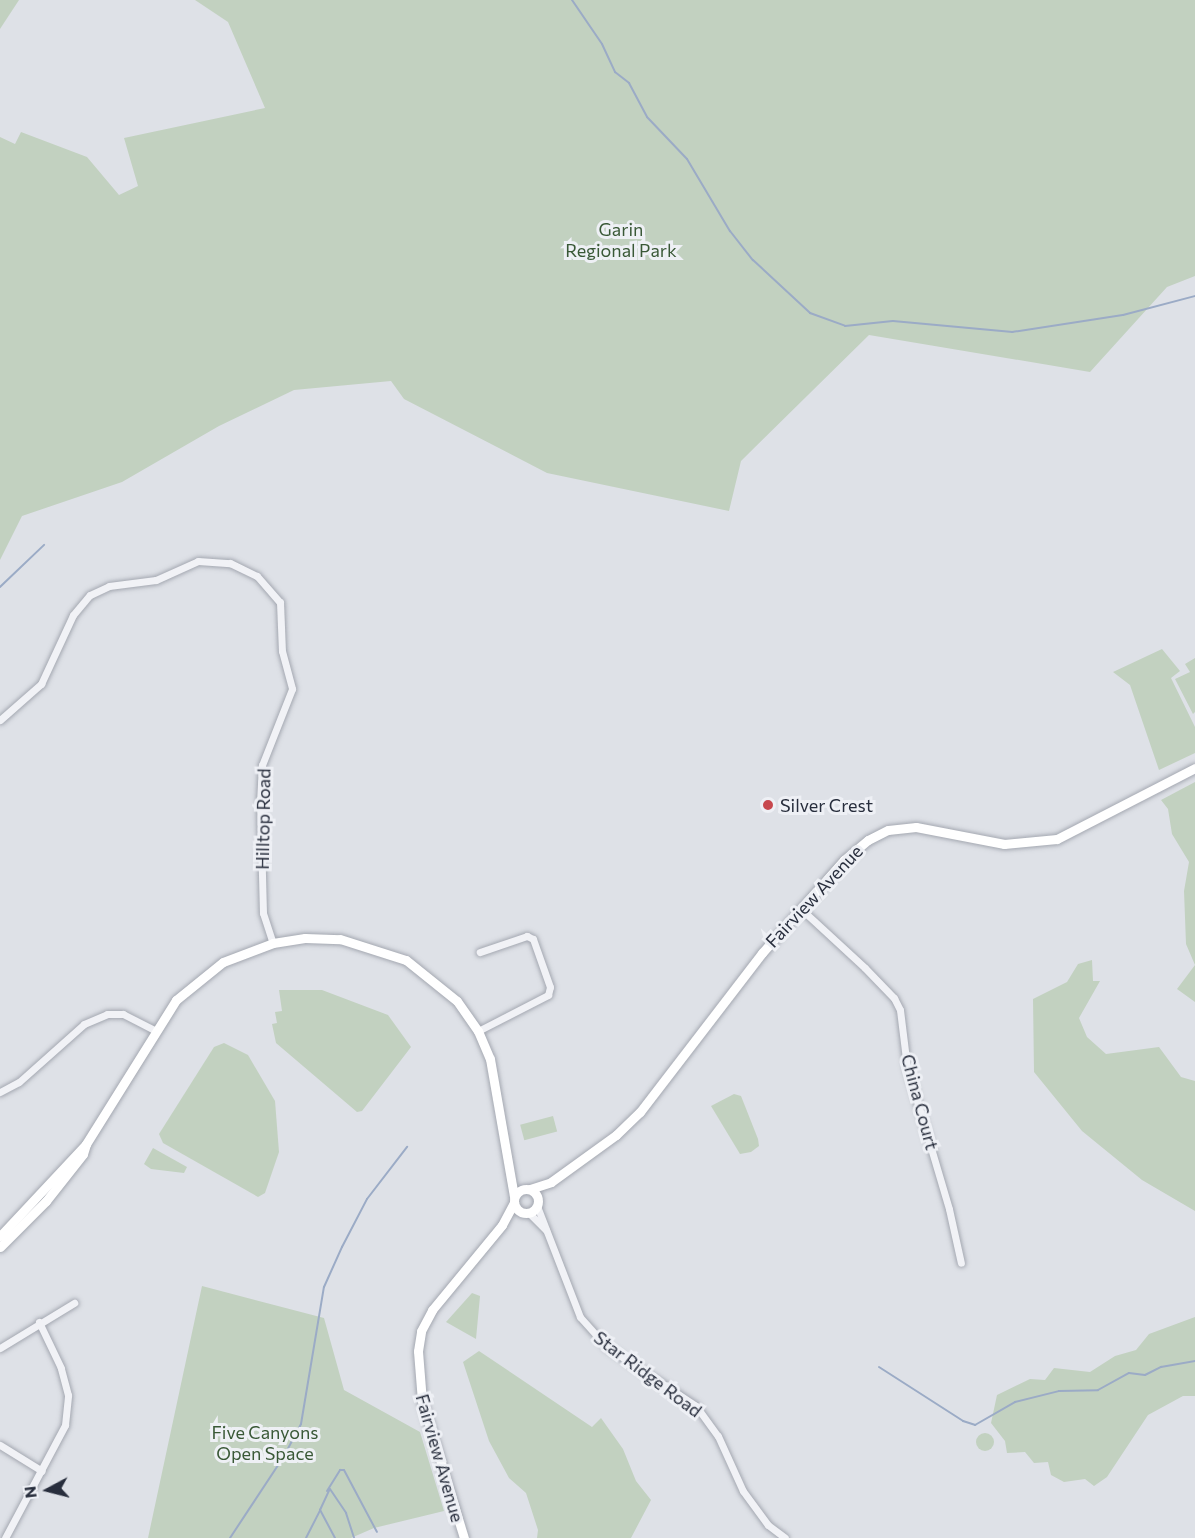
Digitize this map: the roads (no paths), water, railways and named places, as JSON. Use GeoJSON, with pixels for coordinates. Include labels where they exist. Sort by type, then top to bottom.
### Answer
{"type":"FeatureCollection","features":[{"type":"Feature","properties":{"kind":"main road","name":"Fairview Avenue"},"geometry":{"type":"LineString","coordinates":[[464,1538],[422,1401],[418,1351],[422,1331],[432,1310],[502,1225],[514,1200],[528,1189],[551,1182],[616,1135],[640,1112],[800,908],[854,849],[888,830],[916,827],[991,843],[1035,843],[1079,829],[1195,768]]}},
{"type":"Feature","properties":{"kind":"main road"},"geometry":{"type":"LineString","coordinates":[[0,1247],[68,1176],[176,1000],[202,976],[223,962],[273,942],[305,938],[340,939],[406,960],[457,1001],[478,1031],[495,1076],[511,1161],[514,1200],[526,1213]]}},
{"type":"Feature","properties":{"kind":"main road"},"geometry":{"type":"LineString","coordinates":[[0,1236],[86,1144]]}},
{"type":"Feature","properties":{"kind":"main road"},"geometry":{"type":"LineString","coordinates":[[511,1161],[538,1203]]}},
{"type":"Feature","properties":{"kind":"main road","name":"Fairview Avenue"},"geometry":{"type":"LineString","coordinates":[[502,1225],[526,1213],[538,1203],[551,1182]]}},
{"type":"Feature","properties":{"kind":"street","name":"Hilltop Road"},"geometry":{"type":"LineString","coordinates":[[0,720],[41,684],[73,615],[90,595],[109,586],[156,580],[198,561],[230,563],[257,576],[280,602],[282,651],[292,689],[262,765],[260,799],[263,913],[273,942]]}},
{"type":"Feature","properties":{"kind":"street","name":"China Court"},"geometry":{"type":"LineString","coordinates":[[800,908],[866,968],[900,1010],[907,1067],[949,1209],[961,1263]]}},
{"type":"Feature","properties":{"kind":"street"},"geometry":{"type":"LineString","coordinates":[[478,1031],[548,995],[550,987],[532,939],[522,936],[480,952]]}},
{"type":"Feature","properties":{"kind":"street"},"geometry":{"type":"LineString","coordinates":[[0,1092],[19,1082],[84,1024],[107,1014],[123,1014],[156,1031]]}},
{"type":"Feature","properties":{"kind":"street","name":"Star Ridge Road"},"geometry":{"type":"LineString","coordinates":[[538,1203],[546,1230],[580,1317],[607,1347],[696,1406],[718,1436],[742,1491],[768,1525],[785,1538]]}},
{"type":"Feature","properties":{"kind":"street","name":"Star Ridge Road"},"geometry":{"type":"LineString","coordinates":[[526,1213],[546,1230]]}},
{"type":"Feature","properties":{"kind":"street"},"geometry":{"type":"LineString","coordinates":[[0,1348],[39,1322],[74,1303]]}},
{"type":"Feature","properties":{"kind":"street"},"geometry":{"type":"LineString","coordinates":[[5,1538],[65,1425],[68,1395],[61,1368],[39,1322]]}},
{"type":"Feature","properties":{"kind":"street"},"geometry":{"type":"LineString","coordinates":[[0,1445],[42,1471]]}},
{"type":"Feature","properties":{"kind":"waterway"},"geometry":{"type":"LineString","coordinates":[[572,0],[602,44],[615,72],[629,83],[647,117],[687,159],[730,231],[753,260],[810,313],[845,326],[893,321],[1012,332],[1123,315],[1195,296]]}},
{"type":"Feature","properties":{"kind":"waterway"},"geometry":{"type":"LineString","coordinates":[[0,587],[44,545]]}},
{"type":"Feature","properties":{"kind":"waterway"},"geometry":{"type":"LineString","coordinates":[[230,1538],[284,1456],[301,1424],[324,1287],[342,1247],[367,1199],[407,1147]]}},
{"type":"Feature","properties":{"kind":"waterway"},"geometry":{"type":"LineString","coordinates":[[879,1367],[963,1421],[975,1425],[1015,1402],[1059,1391],[1098,1390],[1129,1373],[1145,1375],[1161,1367],[1195,1361]]}},
{"type":"Feature","properties":{"kind":"waterway"},"geometry":{"type":"LineString","coordinates":[[327,1491],[340,1470],[344,1470],[377,1532]]}},
{"type":"Feature","properties":{"kind":"waterway"},"geometry":{"type":"LineString","coordinates":[[335,1538],[320,1510],[330,1489],[346,1513],[354,1538]]}},
{"type":"Feature","properties":{"kind":"waterway"},"geometry":{"type":"LineString","coordinates":[[306,1538],[320,1510]]}},
{"type":"Feature","properties":{"kind":"place","name":"Silver Crest"},"geometry":{"type":"Point","coordinates":[768,805]}},
{"type":"Feature","properties":{"kind":"park label","name":"Garin Regional Park"},"geometry":{"type":"Point","coordinates":[621,240]}},
{"type":"Feature","properties":{"kind":"park label","name":"Five Canyons Open Space"},"geometry":{"type":"Point","coordinates":[265,1443]}}]}
